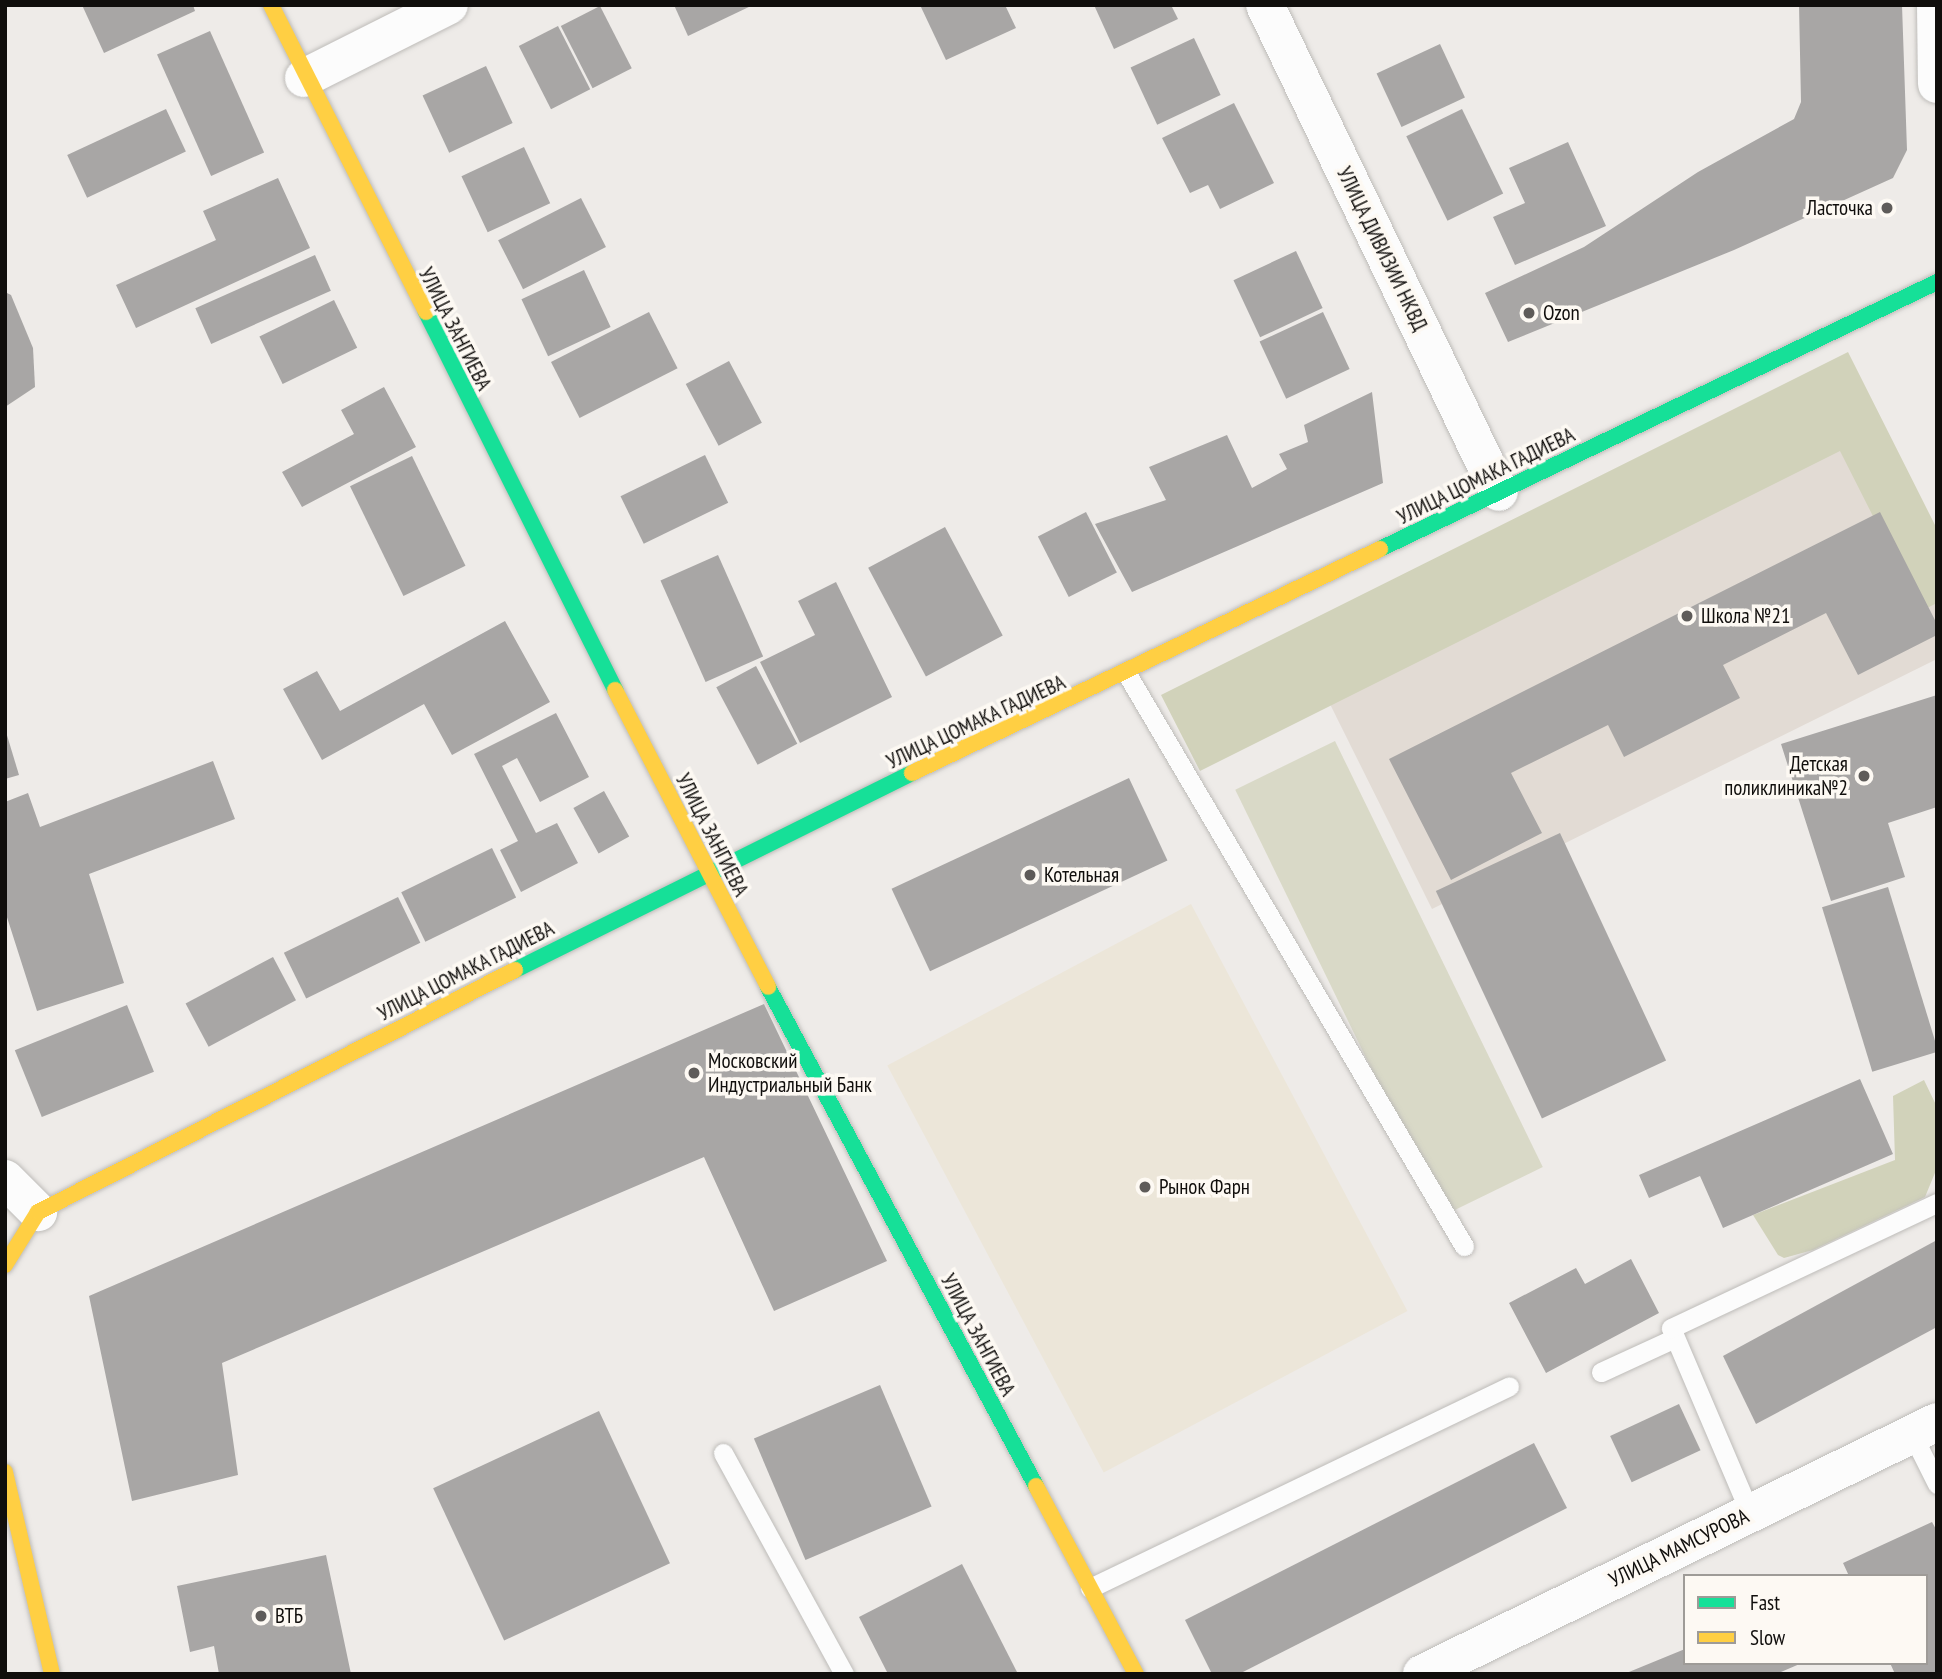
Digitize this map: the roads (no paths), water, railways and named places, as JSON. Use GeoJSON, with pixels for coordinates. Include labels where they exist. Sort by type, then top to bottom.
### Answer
{"type":"FeatureCollection","features":[{"type":"Feature","properties":{"kind":"main road","name":"УЛИЦА ЗАНГИЕВА"},"geometry":{"type":"LineString","coordinates":[[271,5],[304,78],[707,872],[1136,1674]]}},
{"type":"Feature","properties":{"kind":"main road","name":"УЛИЦА ЦОМАКА ГАДИЕВА"},"geometry":{"type":"LineString","coordinates":[[38,1212],[707,872],[1127,674],[1937,282]]}},
{"type":"Feature","properties":{"kind":"main road"},"geometry":{"type":"LineString","coordinates":[[5,1265],[38,1212]]}},
{"type":"Feature","properties":{"kind":"main road"},"geometry":{"type":"LineString","coordinates":[[5,1472],[52,1674]]}},
{"type":"Feature","properties":{"kind":"street"},"geometry":{"type":"LineString","coordinates":[[304,78],[449,5]]}},
{"type":"Feature","properties":{"kind":"street","name":"УЛИЦА ДИВИЗИИ НКВД"},"geometry":{"type":"LineString","coordinates":[[1265,5],[1499,492]]}},
{"type":"Feature","properties":{"kind":"street"},"geometry":{"type":"LineString","coordinates":[[1936,5],[1937,84]]}},
{"type":"Feature","properties":{"kind":"street"},"geometry":{"type":"LineString","coordinates":[[5,1178],[38,1212]]}},
{"type":"Feature","properties":{"kind":"street","name":"УЛИЦА МАМСУРОВА"},"geometry":{"type":"LineString","coordinates":[[1422,1674],[1924,1428]]}},
{"type":"Feature","properties":{"kind":"lane"},"geometry":{"type":"LineString","coordinates":[[1127,674],[1464,1246]]}},
{"type":"Feature","properties":{"kind":"lane"},"geometry":{"type":"LineString","coordinates":[[1751,1513],[1671,1328],[1937,1203]]}},
{"type":"Feature","properties":{"kind":"lane"},"geometry":{"type":"LineString","coordinates":[[1601,1372],[1675,1338]]}},
{"type":"Feature","properties":{"kind":"lane"},"geometry":{"type":"LineString","coordinates":[[1090,1588],[1509,1386]]}},
{"type":"Feature","properties":{"kind":"lane"},"geometry":{"type":"LineString","coordinates":[[1924,1428],[1937,1483]]}},
{"type":"Feature","properties":{"kind":"lane"},"geometry":{"type":"LineString","coordinates":[[723,1453],[844,1674]]}},
{"type":"Feature","properties":{"kind":"place","name":"Ласточка"},"geometry":{"type":"Point","coordinates":[1887,208]}},
{"type":"Feature","properties":{"kind":"place","name":"Ozon"},"geometry":{"type":"Point","coordinates":[1529,313]}},
{"type":"Feature","properties":{"kind":"place","name":"Школа №21"},"geometry":{"type":"Point","coordinates":[1687,616]}},
{"type":"Feature","properties":{"kind":"place","name":"Детская поликлиника№2"},"geometry":{"type":"Point","coordinates":[1864,776]}},
{"type":"Feature","properties":{"kind":"place","name":"Котельная"},"geometry":{"type":"Point","coordinates":[1030,875]}},
{"type":"Feature","properties":{"kind":"place","name":"Московский Индустриальный Банк"},"geometry":{"type":"Point","coordinates":[694,1073]}},
{"type":"Feature","properties":{"kind":"place","name":"Рынок Фарн"},"geometry":{"type":"Point","coordinates":[1145,1187]}},
{"type":"Feature","properties":{"kind":"place","name":"ВТБ"},"geometry":{"type":"Point","coordinates":[261,1616]}}]}
